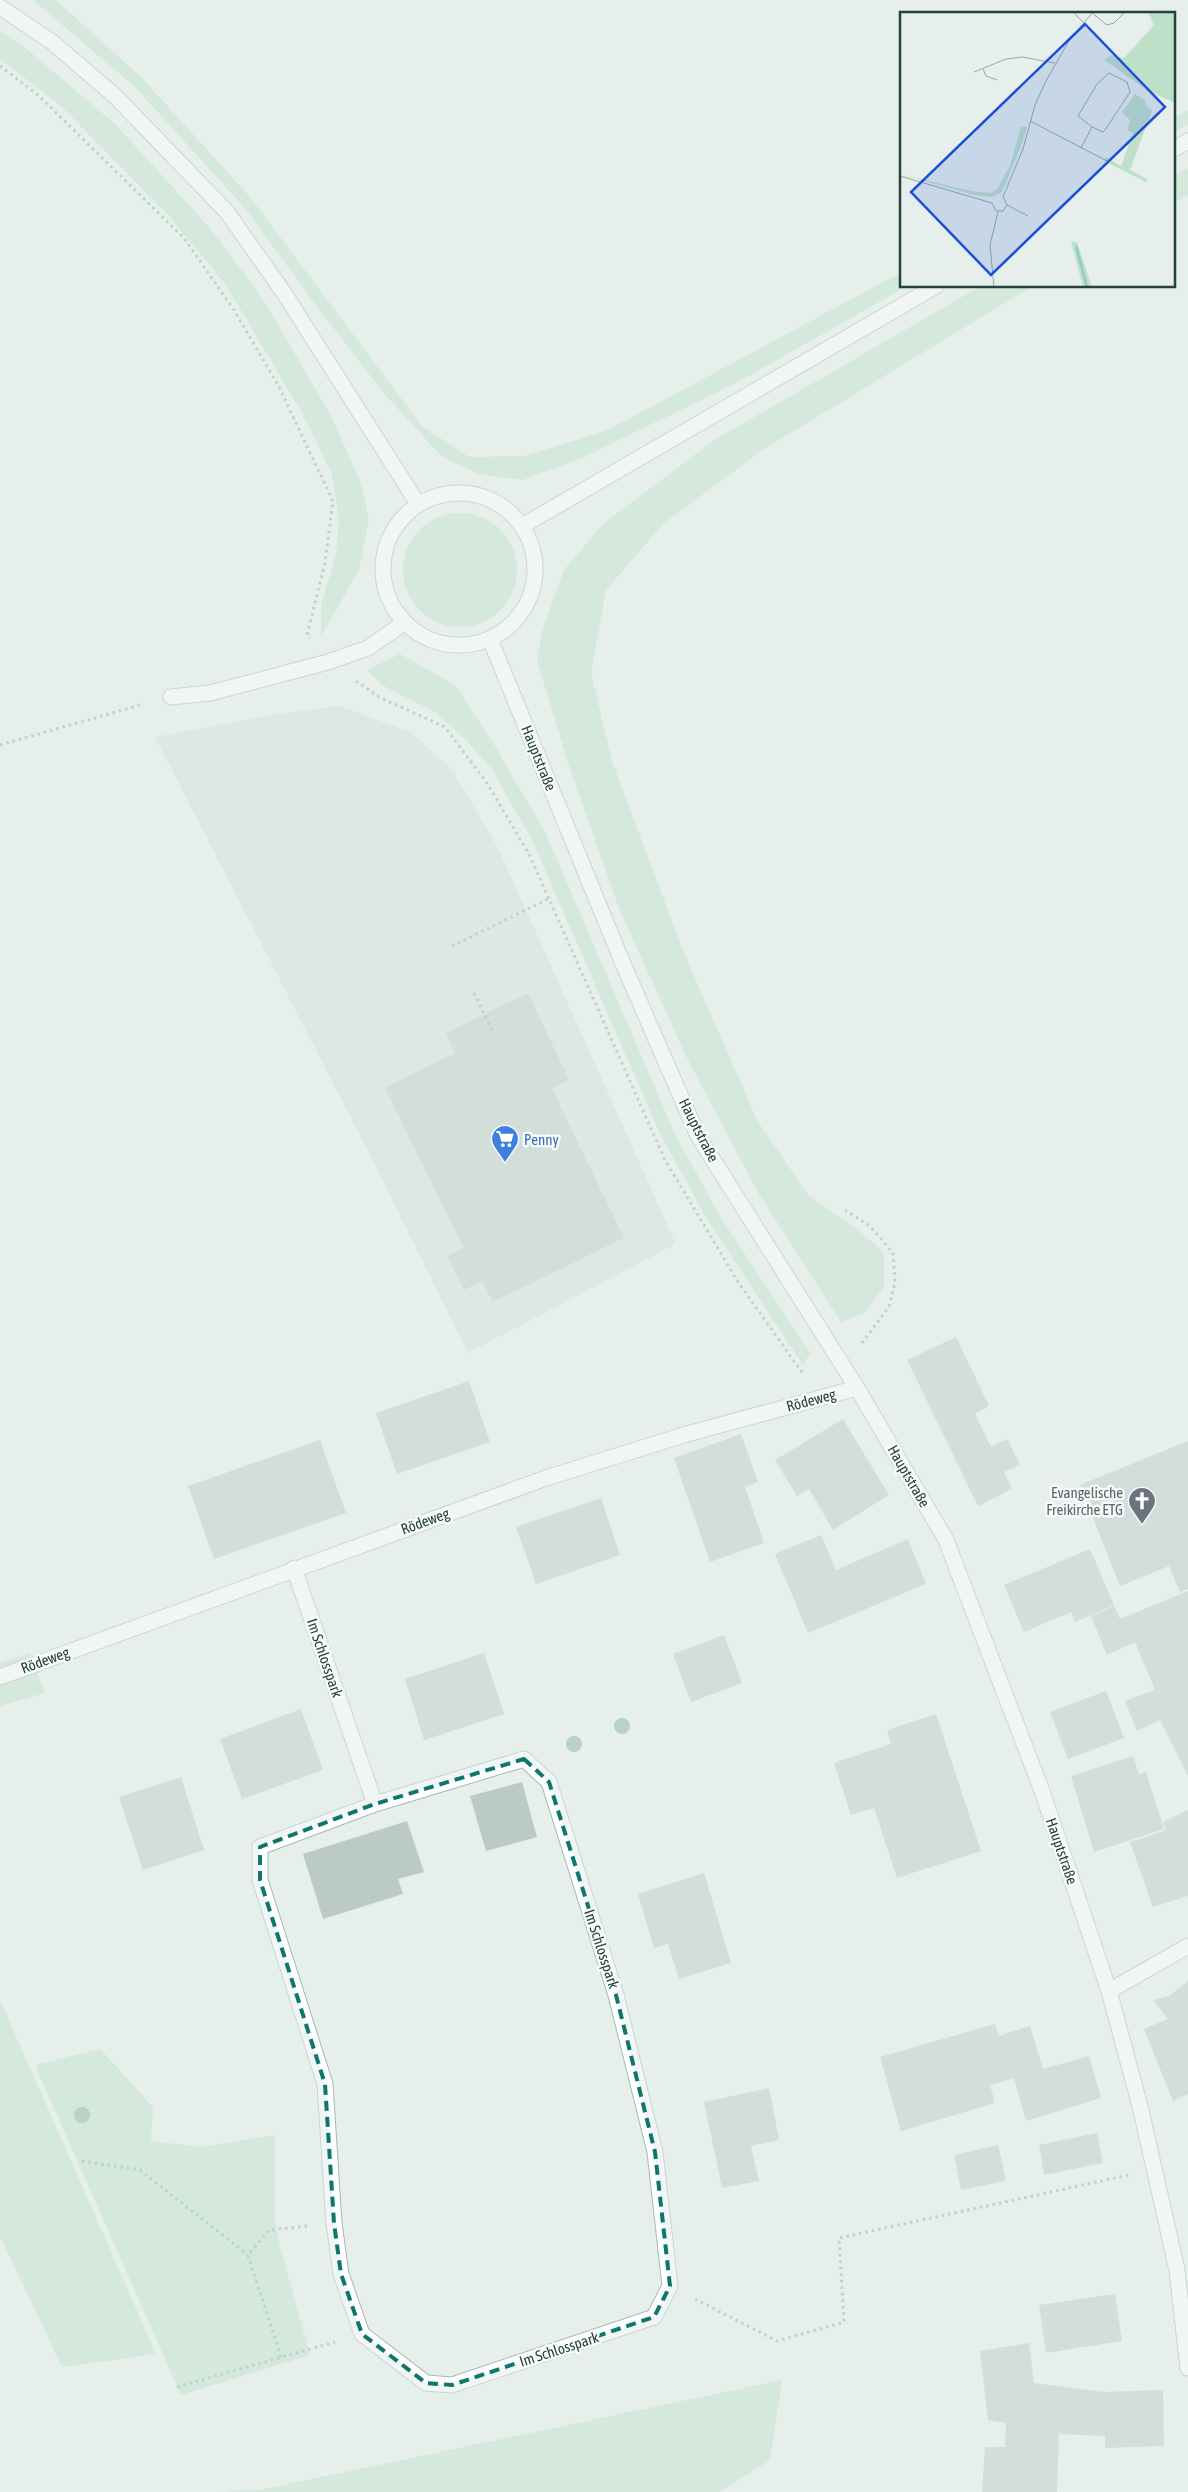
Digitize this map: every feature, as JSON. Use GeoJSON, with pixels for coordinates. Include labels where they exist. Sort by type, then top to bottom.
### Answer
{"type":"FeatureCollection","features":[{"type":"Feature","properties":{"kind":"street"},"geometry":{"type":"LineString","coordinates":[[0,7],[52,42],[115,96],[227,212],[284,293],[418,504]]}},
{"type":"Feature","properties":{"kind":"street"},"geometry":{"type":"LineString","coordinates":[[1176,147],[1188,141]]}},
{"type":"Feature","properties":{"kind":"street"},"geometry":{"type":"LineString","coordinates":[[522,526],[933,288]]}},
{"type":"Feature","properties":{"kind":"street"},"geometry":{"type":"LineString","coordinates":[[470,493],[495,501],[522,526],[532,546],[535,569],[531,591],[522,611],[513,622],[490,639],[469,645],[448,644],[427,638],[404,623],[390,603],[385,591],[382,564],[390,535],[399,521],[418,504],[444,494],[470,493]]}},
{"type":"Feature","properties":{"kind":"street"},"geometry":{"type":"LineString","coordinates":[[171,697],[210,694],[328,662],[368,648],[404,623]]}},
{"type":"Feature","properties":{"kind":"street","name":"Hauptstraße"},"geometry":{"type":"LineString","coordinates":[[490,639],[621,959],[698,1136],[858,1388],[946,1540],[1042,1792],[1109,1991],[1177,2270],[1188,2368]]}},
{"type":"Feature","properties":{"kind":"street","name":"Rödeweg"},"geometry":{"type":"LineString","coordinates":[[0,1677],[294,1568],[546,1478],[687,1434],[858,1388]]}},
{"type":"Feature","properties":{"kind":"street","name":"Im Schlosspark"},"geometry":{"type":"LineString","coordinates":[[294,1568],[375,1804]]}},
{"type":"Feature","properties":{"kind":"street","name":"Im Schlosspark"},"geometry":{"type":"LineString","coordinates":[[524,1759],[548,1782],[616,1995],[656,2152],[670,2286],[654,2317],[452,2384],[426,2383],[362,2334],[341,2274],[334,2223],[325,2084],[260,1880],[260,1847],[375,1804],[524,1759]]}},
{"type":"Feature","properties":{"kind":"street"},"geometry":{"type":"LineString","coordinates":[[1109,1991],[1188,1946]]}},
{"type":"Feature","properties":{"kind":"path"},"geometry":{"type":"LineString","coordinates":[[0,66],[38,95],[184,238],[234,310],[278,385],[334,501],[325,563],[307,635],[328,662],[380,697],[445,727],[487,783],[529,854],[666,1160],[738,1282],[806,1378],[842,1364],[868,1336],[888,1307],[895,1282],[893,1253],[870,1226],[845,1210]]}},
{"type":"Feature","properties":{"kind":"path"},"geometry":{"type":"LineString","coordinates":[[0,745],[171,697]]}},
{"type":"Feature","properties":{"kind":"path"},"geometry":{"type":"LineString","coordinates":[[452,946],[548,899]]}},
{"type":"Feature","properties":{"kind":"path"},"geometry":{"type":"LineString","coordinates":[[474,993],[494,1035]]}},
{"type":"Feature","properties":{"kind":"path"},"geometry":{"type":"LineString","coordinates":[[82,2161],[140,2170],[248,2255],[281,2357]]}},
{"type":"Feature","properties":{"kind":"path"},"geometry":{"type":"LineString","coordinates":[[670,2286],[777,2341],[844,2322],[839,2238],[1154,2170]]}},
{"type":"Feature","properties":{"kind":"path"},"geometry":{"type":"LineString","coordinates":[[248,2255],[269,2230],[334,2223]]}},
{"type":"Feature","properties":{"kind":"path"},"geometry":{"type":"LineString","coordinates":[[176,2388],[362,2334]]}},
{"type":"Feature","properties":{"kind":"highlighted area"},"geometry":{"type":"Polygon","coordinates":[[[524,1759],[549,1782],[616,1995],[655,2152],[670,2286],[654,2317],[452,2385],[426,2383],[362,2334],[341,2274],[334,2223],[325,2084],[260,1880],[260,1847],[375,1804],[524,1759]]]}},
{"type":"Feature","properties":{"kind":"shaded area"},"geometry":{"type":"Polygon","coordinates":[[[339,706],[411,732],[453,771],[498,848],[676,1244],[468,1353],[372,1159],[155,737],[277,714],[339,706]]]}},
{"type":"Feature","properties":{"kind":"green space"},"geometry":{"type":"Polygon","coordinates":[[[33,0],[56,0],[141,77],[250,197],[422,426],[469,457],[525,456],[608,430],[900,273],[900,288],[903,288],[740,381],[584,457],[523,480],[478,474],[441,456],[382,391],[244,207],[135,87],[33,0]]]}},
{"type":"Feature","properties":{"kind":"green space"},"geometry":{"type":"Polygon","coordinates":[[[0,30],[29,51],[115,124],[208,226],[262,298],[329,412],[361,483],[369,520],[359,570],[321,636],[321,606],[336,554],[339,519],[332,474],[301,411],[226,285],[169,216],[62,107],[0,59],[0,30]]]}},
{"type":"Feature","properties":{"kind":"green space"},"geometry":{"type":"Polygon","coordinates":[[[1188,110],[1188,124],[1176,131],[1176,117],[1188,110]]]}},
{"type":"Feature","properties":{"kind":"green space"},"geometry":{"type":"Polygon","coordinates":[[[1188,168],[1188,195],[1176,202],[1176,175],[1188,168]]]}},
{"type":"Feature","properties":{"kind":"green space"},"geometry":{"type":"Polygon","coordinates":[[[978,288],[1030,288],[764,449],[663,524],[606,590],[591,673],[612,761],[684,953],[758,1122],[808,1195],[858,1230],[884,1252],[884,1287],[864,1313],[841,1322],[759,1194],[689,1062],[620,911],[569,766],[537,660],[543,628],[564,570],[603,524],[713,441],[978,288]]]}},
{"type":"Feature","properties":{"kind":"green space"},"geometry":{"type":"Polygon","coordinates":[[[460,513],[482,517],[501,529],[513,548],[517,570],[513,592],[501,611],[482,623],[460,627],[438,623],[419,611],[407,592],[403,570],[407,548],[419,529],[438,517],[460,513]]]}},
{"type":"Feature","properties":{"kind":"green space"},"geometry":{"type":"Polygon","coordinates":[[[400,654],[455,685],[495,746],[546,834],[675,1134],[721,1218],[810,1353],[803,1365],[707,1219],[661,1136],[532,840],[491,768],[464,738],[435,712],[382,685],[367,670],[400,654]]]}},
{"type":"Feature","properties":{"kind":"green space"},"geometry":{"type":"Polygon","coordinates":[[[30,1653],[45,1693],[0,1706],[0,1663],[30,1653]]]}},
{"type":"Feature","properties":{"kind":"green space"},"geometry":{"type":"Polygon","coordinates":[[[0,2000],[156,2354],[62,2367],[0,2236],[0,2000]]]}},
{"type":"Feature","properties":{"kind":"green space"},"geometry":{"type":"Polygon","coordinates":[[[100,2049],[153,2107],[151,2141],[201,2147],[275,2135],[275,2218],[279,2243],[310,2355],[181,2395],[35,2065],[100,2049]]]}},
{"type":"Feature","properties":{"kind":"green space"},"geometry":{"type":"Polygon","coordinates":[[[782,2380],[770,2460],[719,2492],[216,2492],[260,2490],[782,2380]]]}},
{"type":"Feature","properties":{"kind":"building","name":"Penny"},"geometry":{"type":"Polygon","coordinates":[[[528,993],[569,1080],[552,1089],[624,1238],[493,1302],[482,1281],[464,1290],[447,1256],[464,1248],[385,1088],[455,1053],[446,1033],[528,993]]]}},
{"type":"Feature","properties":{"kind":"building"},"geometry":{"type":"Polygon","coordinates":[[[956,1337],[989,1406],[975,1414],[991,1447],[1007,1439],[1020,1465],[1004,1472],[1012,1489],[978,1506],[907,1360],[956,1337]]]}},
{"type":"Feature","properties":{"kind":"building"},"geometry":{"type":"Polygon","coordinates":[[[469,1381],[490,1442],[397,1474],[376,1413],[469,1381]]]}},
{"type":"Feature","properties":{"kind":"building"},"geometry":{"type":"Polygon","coordinates":[[[843,1419],[889,1495],[833,1530],[809,1489],[797,1496],[775,1460],[843,1419]]]}},
{"type":"Feature","properties":{"kind":"building"},"geometry":{"type":"Polygon","coordinates":[[[741,1434],[758,1482],[745,1487],[764,1543],[710,1562],[674,1458],[741,1434]]]}},
{"type":"Feature","properties":{"kind":"building"},"geometry":{"type":"Polygon","coordinates":[[[320,1440],[346,1513],[214,1559],[188,1486],[320,1440]]]}},
{"type":"Feature","properties":{"kind":"building","name":"Evangelische Freikirche ETG"},"geometry":{"type":"Polygon","coordinates":[[[1188,1441],[1188,1589],[1180,1592],[1169,1566],[1120,1586],[1080,1485],[1188,1441]]]}},
{"type":"Feature","properties":{"kind":"building"},"geometry":{"type":"Polygon","coordinates":[[[601,1498],[620,1555],[536,1584],[516,1527],[601,1498]]]}},
{"type":"Feature","properties":{"kind":"building"},"geometry":{"type":"Polygon","coordinates":[[[821,1535],[836,1570],[908,1539],[926,1584],[808,1633],[775,1554],[821,1535]]]}},
{"type":"Feature","properties":{"kind":"building"},"geometry":{"type":"Polygon","coordinates":[[[1090,1549],[1114,1605],[1075,1622],[1071,1612],[1024,1632],[1004,1585],[1090,1549]]]}},
{"type":"Feature","properties":{"kind":"building"},"geometry":{"type":"Polygon","coordinates":[[[1188,1591],[1188,1776],[1160,1720],[1137,1731],[1125,1701],[1155,1690],[1135,1642],[1107,1655],[1091,1616],[1114,1606],[1120,1619],[1188,1591]]]}},
{"type":"Feature","properties":{"kind":"building"},"geometry":{"type":"Polygon","coordinates":[[[724,1635],[742,1683],[691,1702],[673,1654],[724,1635]]]}},
{"type":"Feature","properties":{"kind":"building"},"geometry":{"type":"Polygon","coordinates":[[[484,1653],[504,1714],[424,1740],[405,1679],[484,1653]]]}},
{"type":"Feature","properties":{"kind":"building"},"geometry":{"type":"Polygon","coordinates":[[[1106,1691],[1124,1738],[1068,1759],[1050,1712],[1106,1691]]]}},
{"type":"Feature","properties":{"kind":"building"},"geometry":{"type":"Polygon","coordinates":[[[301,1709],[323,1770],[242,1799],[220,1739],[301,1709]]]}},
{"type":"Feature","properties":{"kind":"building"},"geometry":{"type":"Polygon","coordinates":[[[936,1714],[981,1851],[897,1878],[874,1808],[851,1815],[834,1763],[891,1744],[887,1730],[936,1714]]]}},
{"type":"Feature","properties":{"kind":"building"},"geometry":{"type":"Polygon","coordinates":[[[1133,1756],[1139,1774],[1146,1772],[1164,1829],[1094,1852],[1071,1776],[1133,1756]]]}},
{"type":"Feature","properties":{"kind":"building"},"geometry":{"type":"Polygon","coordinates":[[[181,1777],[204,1850],[143,1870],[119,1797],[181,1777]]]}},
{"type":"Feature","properties":{"kind":"building"},"geometry":{"type":"Polygon","coordinates":[[[522,1782],[537,1837],[486,1851],[470,1796],[522,1782]]]}},
{"type":"Feature","properties":{"kind":"building"},"geometry":{"type":"Polygon","coordinates":[[[1188,1810],[1188,1896],[1153,1907],[1130,1842],[1166,1830],[1163,1822],[1188,1810]]]}},
{"type":"Feature","properties":{"kind":"building"},"geometry":{"type":"Polygon","coordinates":[[[407,1821],[424,1872],[398,1879],[403,1894],[323,1919],[303,1854],[407,1821]]]}},
{"type":"Feature","properties":{"kind":"building"},"geometry":{"type":"Polygon","coordinates":[[[704,1873],[731,1963],[679,1979],[668,1944],[654,1948],[638,1894],[704,1873]]]}},
{"type":"Feature","properties":{"kind":"building"},"geometry":{"type":"Polygon","coordinates":[[[1188,1981],[1188,2094],[1173,2101],[1144,2029],[1168,2019],[1153,2000],[1169,1996],[1188,1981]]]}},
{"type":"Feature","properties":{"kind":"building"},"geometry":{"type":"Polygon","coordinates":[[[995,2024],[999,2036],[1030,2026],[1043,2069],[1089,2056],[1101,2098],[1026,2121],[1014,2078],[990,2085],[995,2103],[901,2131],[880,2057],[995,2024]]]}},
{"type":"Feature","properties":{"kind":"building"},"geometry":{"type":"Polygon","coordinates":[[[769,2088],[779,2140],[751,2146],[759,2181],[722,2188],[704,2102],[769,2088]]]}},
{"type":"Feature","properties":{"kind":"building"},"geometry":{"type":"Polygon","coordinates":[[[1097,2133],[1103,2163],[1044,2175],[1039,2145],[1097,2133]]]}},
{"type":"Feature","properties":{"kind":"building"},"geometry":{"type":"Polygon","coordinates":[[[998,2145],[1006,2181],[961,2190],[954,2155],[998,2145]]]}},
{"type":"Feature","properties":{"kind":"building"},"geometry":{"type":"Polygon","coordinates":[[[1115,2294],[1122,2341],[1046,2353],[1039,2305],[1115,2294]]]}},
{"type":"Feature","properties":{"kind":"building"},"geometry":{"type":"Polygon","coordinates":[[[1029,2343],[1034,2383],[1103,2392],[1163,2390],[1164,2446],[1105,2448],[1105,2436],[1059,2434],[1057,2492],[982,2492],[985,2447],[1005,2447],[1006,2423],[988,2420],[980,2351],[1029,2343]]]}},
{"type":"Feature","properties":{"kind":"place","name":"Penny"},"geometry":{"type":"Point","coordinates":[505,1163]}},
{"type":"Feature","properties":{"kind":"place","name":"Evangelische Freikirche ETG"},"geometry":{"type":"Point","coordinates":[1142,1525]}}]}
